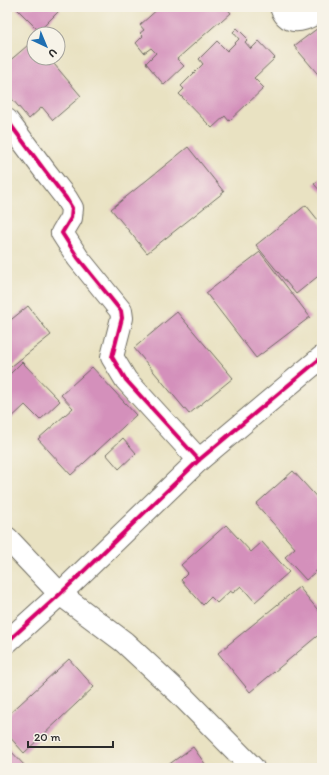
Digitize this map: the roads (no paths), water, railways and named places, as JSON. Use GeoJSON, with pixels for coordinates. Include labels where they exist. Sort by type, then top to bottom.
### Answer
{"type":"FeatureCollection","features":[{"type":"Feature","properties":{"kind":"street"},"geometry":{"type":"LineString","coordinates":[[281,7],[286,16],[292,20],[304,19],[322,9]]}},
{"type":"Feature","properties":{"kind":"street"},"geometry":{"type":"LineString","coordinates":[[7,120],[72,208],[71,218],[62,233],[78,258],[121,311],[122,318],[112,357],[126,380],[199,460]]}},
{"type":"Feature","properties":{"kind":"street"},"geometry":{"type":"LineString","coordinates":[[7,642],[60,594],[199,460],[322,357]]}},
{"type":"Feature","properties":{"kind":"street"},"geometry":{"type":"LineString","coordinates":[[7,538],[60,594],[124,642],[181,695],[253,768]]}}]}
